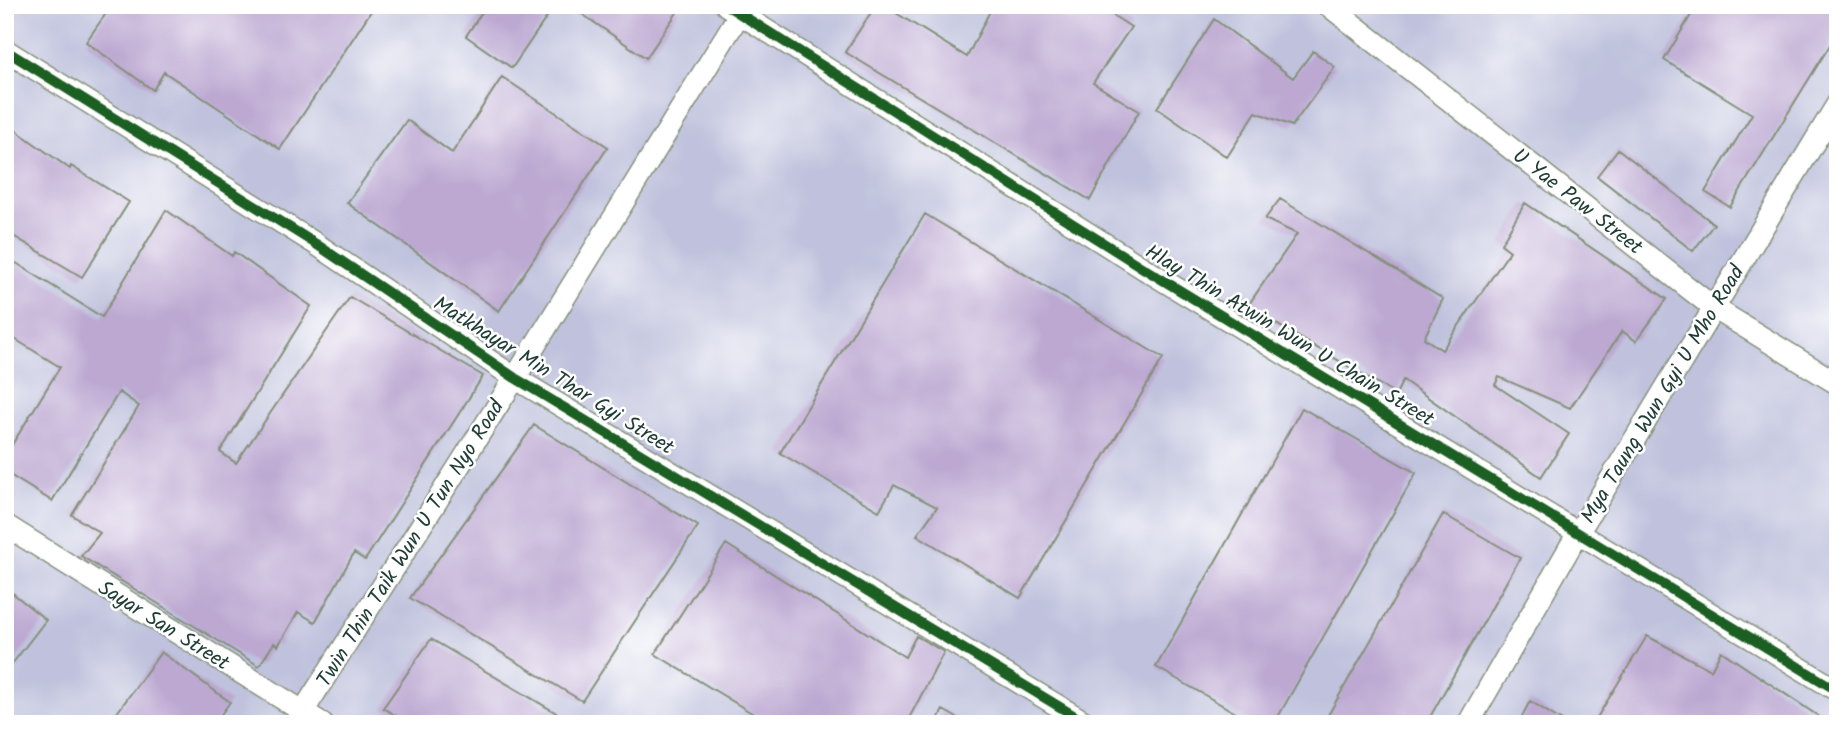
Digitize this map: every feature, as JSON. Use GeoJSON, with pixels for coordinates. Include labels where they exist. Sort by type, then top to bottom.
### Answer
{"type":"FeatureCollection","features":[{"type":"Feature","properties":{"kind":"street","name":"U Yae Paw Street"},"geometry":{"type":"LineString","coordinates":[[1328,5],[1714,308],[1838,384]]}},
{"type":"Feature","properties":{"kind":"street","name":"Twin Thin Taik Wun U Tun Nyo Road"},"geometry":{"type":"LineString","coordinates":[[299,718],[515,378],[737,8]]}},
{"type":"Feature","properties":{"kind":"street","name":"Hlay Thin Atwin Wun U Chain Street"},"geometry":{"type":"LineString","coordinates":[[737,8],[1143,268],[1838,691]]}},
{"type":"Feature","properties":{"kind":"street","name":"Matkhayar Min Thar Gyi Street"},"geometry":{"type":"LineString","coordinates":[[5,50],[316,244],[515,378],[1088,724]]}},
{"type":"Feature","properties":{"kind":"street","name":"Mya Taung Wun Gyi U Mho Road"},"geometry":{"type":"LineString","coordinates":[[1468,724],[1578,533],[1838,103]]}},
{"type":"Feature","properties":{"kind":"street","name":"Sayar San Street"},"geometry":{"type":"LineString","coordinates":[[5,525],[299,718],[323,724]]}},
{"type":"Feature","properties":{"kind":"shaded area"},"geometry":{"type":"Polygon","coordinates":[[[5,5],[1838,5],[1838,724],[5,724],[5,5]]]}},
{"type":"Feature","properties":{"kind":"building"},"geometry":{"type":"Polygon","coordinates":[[[112,5],[375,5],[280,149],[164,72],[153,90],[86,42],[112,5]]]}},
{"type":"Feature","properties":{"kind":"building"},"geometry":{"type":"Polygon","coordinates":[[[487,5],[555,5],[512,68],[466,36],[487,5]]]}},
{"type":"Feature","properties":{"kind":"building"},"geometry":{"type":"Polygon","coordinates":[[[569,5],[669,5],[678,11],[646,58],[569,5]]]}},
{"type":"Feature","properties":{"kind":"building"},"geometry":{"type":"Polygon","coordinates":[[[876,5],[883,5],[967,57],[993,5],[1097,5],[1131,27],[1093,83],[1139,111],[1090,200],[845,52],[876,5]]]}},
{"type":"Feature","properties":{"kind":"building"},"geometry":{"type":"Polygon","coordinates":[[[1697,5],[1838,5],[1838,32],[1730,207],[1705,192],[1752,114],[1664,60],[1697,5]]]}},
{"type":"Feature","properties":{"kind":"building"},"geometry":{"type":"Polygon","coordinates":[[[1214,19],[1293,78],[1313,51],[1335,67],[1292,126],[1256,112],[1227,157],[1157,108],[1214,19]]]}},
{"type":"Feature","properties":{"kind":"building"},"geometry":{"type":"Polygon","coordinates":[[[502,77],[608,147],[499,311],[347,203],[407,120],[452,153],[502,77]]]}},
{"type":"Feature","properties":{"kind":"building"},"geometry":{"type":"Polygon","coordinates":[[[11,127],[70,169],[71,166],[129,202],[82,277],[5,231],[5,135],[11,127]]]}},
{"type":"Feature","properties":{"kind":"building"},"geometry":{"type":"Polygon","coordinates":[[[1618,149],[1714,224],[1693,251],[1597,176],[1618,149]]]}},
{"type":"Feature","properties":{"kind":"building"},"geometry":{"type":"Polygon","coordinates":[[[1280,199],[1443,299],[1424,338],[1442,350],[1510,251],[1501,244],[1525,203],[1667,299],[1636,341],[1622,331],[1570,408],[1499,377],[1495,385],[1569,434],[1541,477],[1403,380],[1396,394],[1247,307],[1297,234],[1265,219],[1280,199]]]}},
{"type":"Feature","properties":{"kind":"building"},"geometry":{"type":"Polygon","coordinates":[[[166,210],[232,256],[234,252],[311,306],[220,452],[236,463],[350,297],[483,376],[365,560],[354,553],[315,622],[298,612],[278,646],[274,643],[259,666],[81,556],[100,533],[72,515],[139,406],[119,392],[52,501],[5,472],[5,456],[60,367],[5,333],[5,273],[13,261],[102,317],[166,210]]]}},
{"type":"Feature","properties":{"kind":"building"},"geometry":{"type":"Polygon","coordinates":[[[925,214],[1163,358],[1020,598],[917,535],[937,507],[894,485],[879,511],[780,453],[925,214]]]}},
{"type":"Feature","properties":{"kind":"building"},"geometry":{"type":"Polygon","coordinates":[[[1302,408],[1416,473],[1274,724],[1255,724],[1156,667],[1302,408]]]}},
{"type":"Feature","properties":{"kind":"building"},"geometry":{"type":"Polygon","coordinates":[[[534,425],[698,526],[582,701],[410,598],[534,425]]]}},
{"type":"Feature","properties":{"kind":"building"},"geometry":{"type":"Polygon","coordinates":[[[1443,514],[1520,558],[1426,724],[1323,724],[1443,514]]]}},
{"type":"Feature","properties":{"kind":"building"},"geometry":{"type":"Polygon","coordinates":[[[726,544],[905,657],[916,636],[944,652],[906,724],[770,724],[655,654],[726,544]]]}},
{"type":"Feature","properties":{"kind":"building"},"geometry":{"type":"Polygon","coordinates":[[[5,587],[46,620],[5,673],[5,587]]]}},
{"type":"Feature","properties":{"kind":"building"},"geometry":{"type":"Polygon","coordinates":[[[1647,636],[1711,670],[1721,651],[1830,724],[1593,724],[1647,636]]]}},
{"type":"Feature","properties":{"kind":"building"},"geometry":{"type":"Polygon","coordinates":[[[431,639],[575,724],[410,724],[383,708],[431,639]]]}},
{"type":"Feature","properties":{"kind":"building"},"geometry":{"type":"Polygon","coordinates":[[[161,652],[230,702],[214,724],[109,724],[161,652]]]}},
{"type":"Feature","properties":{"kind":"building"},"geometry":{"type":"Polygon","coordinates":[[[1530,701],[1567,724],[1518,724],[1530,701]]]}},
{"type":"Feature","properties":{"kind":"building"},"geometry":{"type":"Polygon","coordinates":[[[943,710],[968,724],[935,724],[943,710]]]}},
{"type":"Feature","properties":{"kind":"cycle path"},"geometry":{"type":"LineString","coordinates":[[726,5],[1143,268],[1838,691]]}},
{"type":"Feature","properties":{"kind":"cycle path"},"geometry":{"type":"LineString","coordinates":[[5,50],[316,244],[515,378],[1088,724]]}}]}
